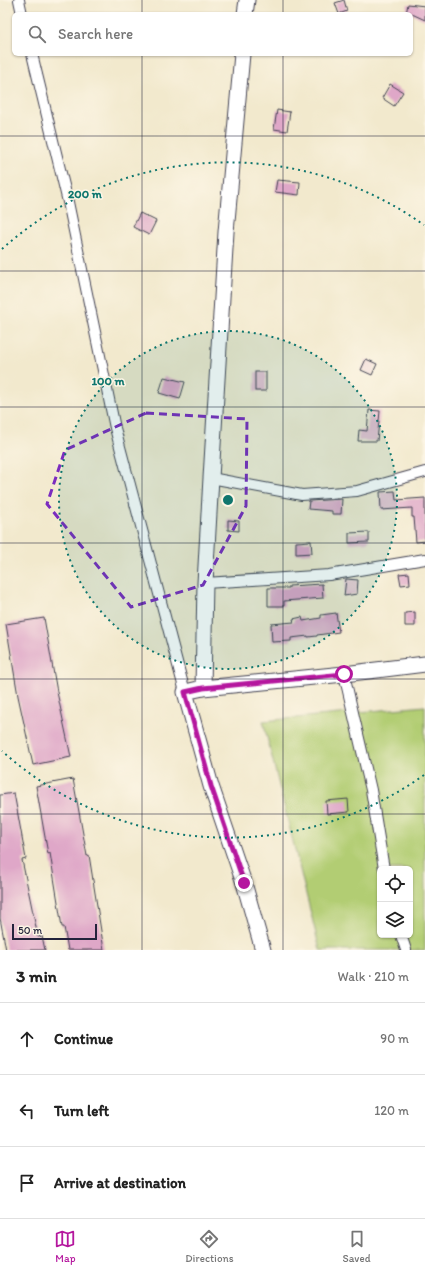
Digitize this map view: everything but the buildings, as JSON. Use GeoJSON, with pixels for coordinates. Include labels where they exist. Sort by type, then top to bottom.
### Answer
{"type":"FeatureCollection","features":[{"type":"Feature","properties":{"kind":"main road"},"geometry":{"type":"LineString","coordinates":[[245,12],[247,0]]}},
{"type":"Feature","properties":{"kind":"main road"},"geometry":{"type":"LineString","coordinates":[[203,688],[204,583],[226,232],[242,56]]}},
{"type":"Feature","properties":{"kind":"main road"},"geometry":{"type":"LineString","coordinates":[[263,950],[244,883],[211,786],[185,692],[203,688],[344,674],[425,664]]}},
{"type":"Feature","properties":{"kind":"street"},"geometry":{"type":"LineString","coordinates":[[19,0],[22,12]]}},
{"type":"Feature","properties":{"kind":"street"},"geometry":{"type":"LineString","coordinates":[[32,56],[68,202],[115,428],[185,692]]}},
{"type":"Feature","properties":{"kind":"street"},"geometry":{"type":"LineString","coordinates":[[211,478],[302,495],[357,491],[425,472]]}},
{"type":"Feature","properties":{"kind":"street"},"geometry":{"type":"LineString","coordinates":[[204,583],[329,575],[425,559]]}},
{"type":"Feature","properties":{"kind":"street"},"geometry":{"type":"LineString","coordinates":[[344,674],[371,790],[384,866]]}},
{"type":"Feature","properties":{"kind":"street"},"geometry":{"type":"LineString","coordinates":[[402,938],[406,950]]}},
{"type":"Feature","properties":{"kind":"highlighted area"},"geometry":{"type":"Polygon","coordinates":[[[146,413],[247,419],[246,506],[203,585],[131,607],[47,504],[65,450],[146,413]]]}},
{"type":"Feature","properties":{"kind":"green space"},"geometry":{"type":"Polygon","coordinates":[[[425,706],[425,950],[320,950],[263,721],[425,706]]]}},
{"type":"Feature","properties":{"kind":"route"},"geometry":{"type":"LineString","coordinates":[[244,883],[211,786],[185,692],[203,688],[344,674]]}}]}
